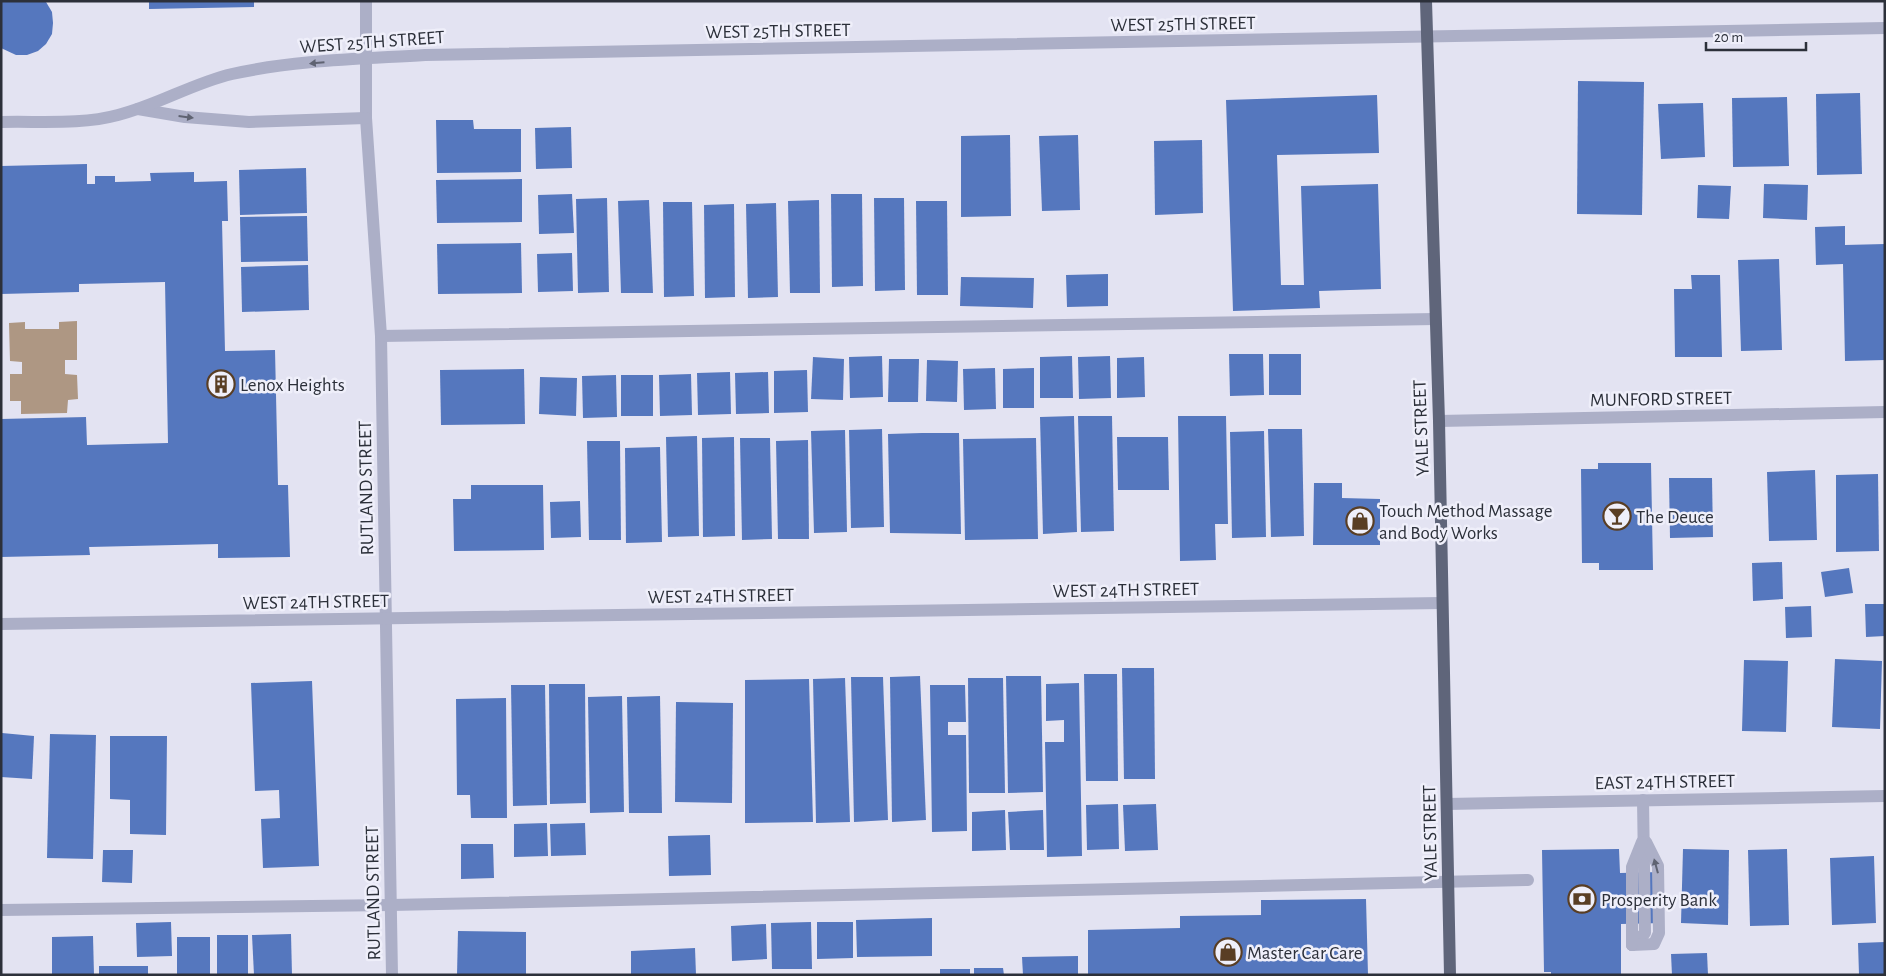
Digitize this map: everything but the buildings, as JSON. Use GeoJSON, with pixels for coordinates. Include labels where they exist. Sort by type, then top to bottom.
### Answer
{"type":"FeatureCollection","features":[{"type":"Feature","properties":{"kind":"main road","name":"YALE STREET"},"geometry":{"type":"LineString","coordinates":[[1426,1],[1439,421],[1450,975]]}},
{"type":"Feature","properties":{"kind":"street","name":"RUTLAND STREET"},"geometry":{"type":"LineString","coordinates":[[366,1],[366,118],[381,336],[392,975]]}},
{"type":"Feature","properties":{"kind":"street","name":"WEST 25TH STREET"},"geometry":{"type":"LineString","coordinates":[[1,122],[88,120],[138,109],[196,84],[233,74],[366,58],[425,55],[1885,28]]}},
{"type":"Feature","properties":{"kind":"street","name":"WEST 25TH STREET"},"geometry":{"type":"LineString","coordinates":[[138,109],[185,117],[249,122],[366,118]]}},
{"type":"Feature","properties":{"kind":"street"},"geometry":{"type":"LineString","coordinates":[[381,336],[1435,319]]}},
{"type":"Feature","properties":{"kind":"street","name":"MUNFORD STREET"},"geometry":{"type":"LineString","coordinates":[[1439,421],[1885,412]]}},
{"type":"Feature","properties":{"kind":"street","name":"WEST 24TH STREET"},"geometry":{"type":"LineString","coordinates":[[1,624],[1442,603]]}},
{"type":"Feature","properties":{"kind":"street","name":"EAST 24TH STREET"},"geometry":{"type":"LineString","coordinates":[[1447,804],[1885,796]]}},
{"type":"Feature","properties":{"kind":"street"},"geometry":{"type":"LineString","coordinates":[[1632,945],[1645,933],[1643,800]]}},
{"type":"Feature","properties":{"kind":"street"},"geometry":{"type":"LineString","coordinates":[[1,910],[391,905],[1528,880]]}},
{"type":"Feature","properties":{"kind":"shaded area"},"geometry":{"type":"Polygon","coordinates":[[[77,321],[77,360],[65,360],[65,374],[77,375],[78,399],[68,400],[67,413],[21,414],[21,401],[10,401],[10,374],[22,374],[22,362],[10,361],[9,323],[25,322],[25,329],[59,329],[59,322],[77,321]]]}},
{"type":"Feature","properties":{"kind":"place","name":"Lenox Heights"},"geometry":{"type":"Point","coordinates":[221,384]}},
{"type":"Feature","properties":{"kind":"place","name":"The Deuce"},"geometry":{"type":"Point","coordinates":[1617,516]}},
{"type":"Feature","properties":{"kind":"place","name":"Touch Method Massage and Body Works"},"geometry":{"type":"Point","coordinates":[1360,521]}},
{"type":"Feature","properties":{"kind":"place","name":"Prosperity Bank"},"geometry":{"type":"Point","coordinates":[1582,899]}},
{"type":"Feature","properties":{"kind":"place","name":"Master Car Care"},"geometry":{"type":"Point","coordinates":[1228,952]}}]}
